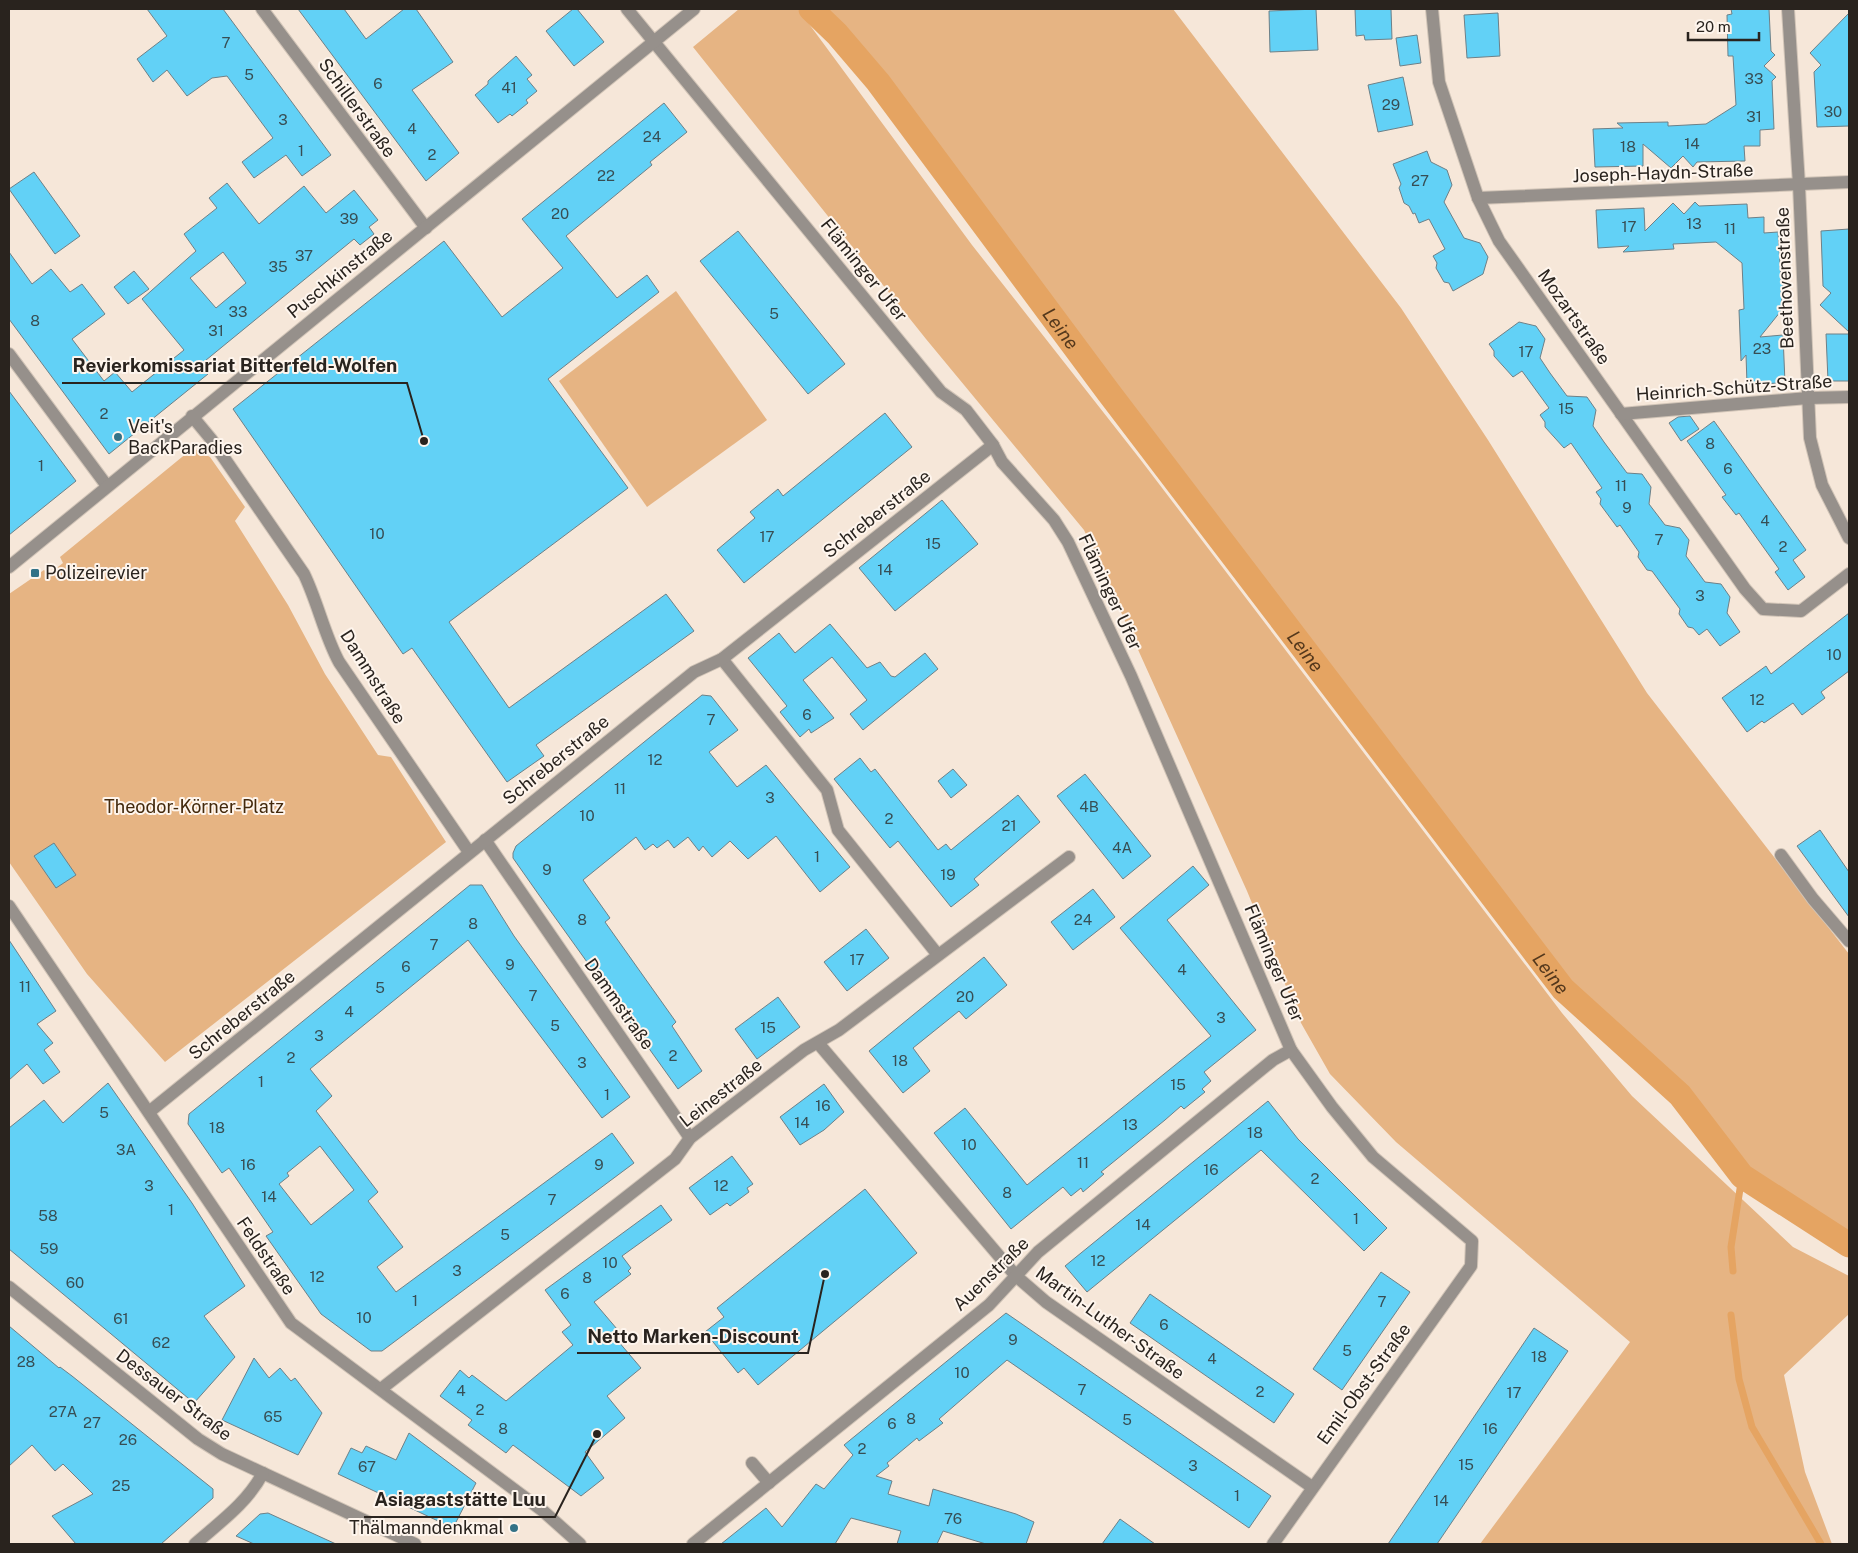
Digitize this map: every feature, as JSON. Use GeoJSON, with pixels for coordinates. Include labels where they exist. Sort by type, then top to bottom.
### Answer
{"type":"FeatureCollection","features":[{"type":"Feature","properties":{"kind":"street","name":"Schillerstraße"},"geometry":{"type":"LineString","coordinates":[[262,9],[426,228]]}},
{"type":"Feature","properties":{"kind":"street","name":"Fläminger Ufer"},"geometry":{"type":"LineString","coordinates":[[628,9],[941,392],[966,410],[993,445],[1002,462],[1054,520],[1068,542],[1131,676],[1292,1050],[1332,1107],[1373,1157],[1472,1241]]}},
{"type":"Feature","properties":{"kind":"street","name":"Puschkinstraße"},"geometry":{"type":"LineString","coordinates":[[9,567],[694,9]]}},
{"type":"Feature","properties":{"kind":"street","name":"Mozartstraße"},"geometry":{"type":"LineString","coordinates":[[1432,9],[1439,82],[1478,198],[1499,241],[1745,589],[1763,609],[1801,612],[1849,574]]}},
{"type":"Feature","properties":{"kind":"street","name":"Beethovenstraße"},"geometry":{"type":"LineString","coordinates":[[1788,9],[1799,185],[1810,438],[1822,485],[1849,538]]}},
{"type":"Feature","properties":{"kind":"street","name":"Joseph-Haydn-Straße"},"geometry":{"type":"LineString","coordinates":[[1478,198],[1849,182]]}},
{"type":"Feature","properties":{"kind":"street"},"geometry":{"type":"LineString","coordinates":[[9,354],[107,486]]}},
{"type":"Feature","properties":{"kind":"street","name":"Heinrich-Schütz-Straße"},"geometry":{"type":"LineString","coordinates":[[1620,414],[1808,398],[1849,397]]}},
{"type":"Feature","properties":{"kind":"street","name":"Dammstraße"},"geometry":{"type":"LineString","coordinates":[[192,416],[211,439],[304,574],[313,594],[329,644],[339,662],[469,852]]}},
{"type":"Feature","properties":{"kind":"street","name":"Schreberstraße"},"geometry":{"type":"LineString","coordinates":[[149,1112],[694,672],[722,658],[993,445]]}},
{"type":"Feature","properties":{"kind":"street"},"geometry":{"type":"LineString","coordinates":[[722,658],[827,790],[838,830],[938,955]]}},
{"type":"Feature","properties":{"kind":"street","name":"Dammstraße"},"geometry":{"type":"LineString","coordinates":[[484,840],[690,1138]]}},
{"type":"Feature","properties":{"kind":"street"},"geometry":{"type":"LineString","coordinates":[[1781,855],[1813,899],[1849,941]]}},
{"type":"Feature","properties":{"kind":"street","name":"Leinestraße"},"geometry":{"type":"LineString","coordinates":[[381,1389],[675,1159],[690,1138],[804,1050],[839,1030],[1069,857]]}},
{"type":"Feature","properties":{"kind":"street","name":"Feldstraße"},"geometry":{"type":"LineString","coordinates":[[9,906],[291,1323],[543,1511],[580,1544]]}},
{"type":"Feature","properties":{"kind":"street","name":"Martin-Luther-Straße"},"geometry":{"type":"LineString","coordinates":[[818,1043],[1016,1276],[1046,1302],[1312,1487]]}},
{"type":"Feature","properties":{"kind":"street","name":"Auenstraße"},"geometry":{"type":"LineString","coordinates":[[693,1544],[989,1305],[1038,1252],[1273,1060],[1292,1050]]}},
{"type":"Feature","properties":{"kind":"street","name":"Emil-Obst-Straße"},"geometry":{"type":"LineString","coordinates":[[1273,1544],[1471,1266],[1472,1241]]}},
{"type":"Feature","properties":{"kind":"street","name":"Dessauer Straße"},"geometry":{"type":"LineString","coordinates":[[9,1287],[198,1439],[263,1473],[415,1544]]}},
{"type":"Feature","properties":{"kind":"street"},"geometry":{"type":"LineString","coordinates":[[752,1463],[769,1483]]}},
{"type":"Feature","properties":{"kind":"street"},"geometry":{"type":"LineString","coordinates":[[195,1544],[242,1503],[254,1489],[263,1473]]}},
{"type":"Feature","properties":{"kind":"green space"},"geometry":{"type":"Polygon","coordinates":[[[739,9],[798,9],[972,245],[1140,459],[1562,1013],[1632,1096],[1793,1247],[1849,1276],[1849,1314],[1784,1375],[1805,1472],[1832,1544],[1480,1544],[1630,1342],[1396,1142],[1330,1074],[1301,1023],[1247,891],[1084,530],[926,339],[693,47],[739,9]]]}},
{"type":"Feature","properties":{"kind":"green space"},"geometry":{"type":"Polygon","coordinates":[[[819,9],[1173,9],[1401,308],[1488,440],[1647,693],[1849,954],[1849,1244],[1742,1176],[1680,1095],[1563,989],[819,9]]]}},
{"type":"Feature","properties":{"kind":"green space"},"geometry":{"type":"Polygon","coordinates":[[[676,291],[767,420],[647,507],[559,381],[676,291]]]}},
{"type":"Feature","properties":{"kind":"green space","name":"Theodor-Körner-Platz"},"geometry":{"type":"Polygon","coordinates":[[[193,448],[210,457],[245,507],[235,521],[288,605],[325,674],[378,755],[391,757],[446,842],[165,1062],[87,974],[9,862],[9,594],[44,570],[49,574],[63,563],[60,557],[193,448]]]}},
{"type":"Feature","properties":{"kind":"building"},"geometry":{"type":"Polygon","coordinates":[[[147,9],[223,9],[331,155],[302,176],[286,155],[254,178],[242,162],[273,138],[227,76],[212,78],[187,96],[167,70],[153,82],[137,59],[167,36],[147,9]]]}},
{"type":"Feature","properties":{"kind":"building"},"geometry":{"type":"Polygon","coordinates":[[[298,9],[344,9],[366,39],[404,9],[416,9],[453,62],[412,90],[459,153],[426,181],[298,9]]]}},
{"type":"Feature","properties":{"kind":"building"},"geometry":{"type":"Polygon","coordinates":[[[573,9],[577,9],[604,42],[574,66],[546,31],[573,9]]]}},
{"type":"Feature","properties":{"kind":"building"},"geometry":{"type":"Polygon","coordinates":[[[1316,9],[1318,50],[1270,52],[1269,11],[1316,9]]]}},
{"type":"Feature","properties":{"kind":"building"},"geometry":{"type":"Polygon","coordinates":[[[1355,9],[1391,9],[1392,39],[1365,40],[1364,35],[1356,36],[1355,9]]]}},
{"type":"Feature","properties":{"kind":"building"},"geometry":{"type":"Polygon","coordinates":[[[1731,9],[1769,9],[1771,51],[1775,55],[1764,66],[1776,77],[1772,81],[1774,129],[1760,130],[1760,146],[1744,146],[1745,161],[1697,162],[1693,167],[1683,156],[1671,168],[1643,144],[1643,166],[1595,167],[1593,129],[1623,128],[1617,123],[1668,122],[1668,126],[1706,124],[1736,105],[1733,56],[1728,56],[1727,15],[1732,14],[1731,9]]]}},
{"type":"Feature","properties":{"kind":"building"},"geometry":{"type":"Polygon","coordinates":[[[1498,13],[1500,56],[1467,58],[1464,15],[1498,13]]]}},
{"type":"Feature","properties":{"kind":"building"},"geometry":{"type":"Polygon","coordinates":[[[1849,13],[1849,126],[1817,127],[1814,72],[1821,65],[1810,53],[1849,13]]]}},
{"type":"Feature","properties":{"kind":"building"},"geometry":{"type":"Polygon","coordinates":[[[1417,35],[1421,63],[1400,66],[1396,38],[1417,35]]]}},
{"type":"Feature","properties":{"kind":"building"},"geometry":{"type":"Polygon","coordinates":[[[516,56],[532,75],[527,79],[537,91],[526,100],[528,103],[512,116],[510,114],[498,123],[475,95],[516,56]]]}},
{"type":"Feature","properties":{"kind":"building"},"geometry":{"type":"Polygon","coordinates":[[[1403,77],[1413,125],[1378,132],[1368,85],[1403,77]]]}},
{"type":"Feature","properties":{"kind":"building"},"geometry":{"type":"Polygon","coordinates":[[[664,103],[687,132],[650,162],[652,165],[566,236],[617,298],[647,275],[659,292],[548,379],[628,488],[449,622],[509,708],[666,594],[694,631],[536,745],[544,756],[507,782],[412,648],[403,654],[233,409],[444,241],[502,317],[563,268],[522,219],[664,103]]]}},
{"type":"Feature","properties":{"kind":"building"},"geometry":{"type":"Polygon","coordinates":[[[1427,151],[1431,162],[1447,170],[1452,185],[1444,202],[1464,238],[1480,243],[1488,257],[1483,274],[1453,291],[1449,283],[1444,282],[1436,268],[1437,263],[1433,256],[1445,249],[1429,219],[1419,223],[1415,213],[1413,214],[1409,206],[1404,203],[1399,188],[1401,184],[1393,164],[1427,151]]]}},
{"type":"Feature","properties":{"kind":"building"},"geometry":{"type":"Polygon","coordinates":[[[34,172],[80,236],[55,254],[9,189],[34,172]]]}},
{"type":"Feature","properties":{"kind":"building"},"geometry":{"type":"Polygon","coordinates":[[[227,183],[259,224],[304,186],[326,213],[354,190],[378,220],[369,227],[374,234],[360,245],[354,239],[200,365],[208,374],[109,454],[9,319],[9,252],[32,284],[51,269],[70,292],[82,284],[105,314],[72,339],[104,381],[115,372],[132,392],[184,350],[142,299],[196,251],[184,234],[217,208],[209,198],[227,183]],[[223,252],[190,278],[216,308],[246,283],[223,252]]]}},
{"type":"Feature","properties":{"kind":"building"},"geometry":{"type":"Polygon","coordinates":[[[1695,202],[1699,206],[1747,204],[1748,218],[1764,217],[1764,233],[1778,232],[1781,280],[1784,284],[1781,288],[1782,303],[1785,306],[1760,337],[1783,335],[1785,383],[1747,384],[1746,355],[1741,361],[1739,310],[1744,309],[1742,263],[1716,242],[1673,244],[1674,249],[1623,252],[1629,246],[1598,248],[1596,210],[1644,208],[1645,231],[1673,203],[1684,214],[1695,202]]]}},
{"type":"Feature","properties":{"kind":"building"},"geometry":{"type":"Polygon","coordinates":[[[1849,229],[1849,332],[1820,305],[1831,293],[1823,286],[1821,231],[1849,229]]]}},
{"type":"Feature","properties":{"kind":"building"},"geometry":{"type":"Polygon","coordinates":[[[738,231],[845,364],[808,394],[700,261],[738,231]]]}},
{"type":"Feature","properties":{"kind":"building"},"geometry":{"type":"Polygon","coordinates":[[[134,271],[149,289],[128,304],[114,287],[134,271]]]}},
{"type":"Feature","properties":{"kind":"building"},"geometry":{"type":"Polygon","coordinates":[[[1519,322],[1536,326],[1545,339],[1540,358],[1550,373],[1567,396],[1587,397],[1596,410],[1593,426],[1604,442],[1627,473],[1642,474],[1651,487],[1649,504],[1665,525],[1680,528],[1689,540],[1686,556],[1705,582],[1721,584],[1730,597],[1727,613],[1740,632],[1720,646],[1707,629],[1699,635],[1693,628],[1688,627],[1679,614],[1680,609],[1652,571],[1647,570],[1638,557],[1639,552],[1620,525],[1617,527],[1600,504],[1601,499],[1596,492],[1602,488],[1571,443],[1564,448],[1545,427],[1545,422],[1540,415],[1549,408],[1522,371],[1513,377],[1494,356],[1494,351],[1489,344],[1519,322]]]}},
{"type":"Feature","properties":{"kind":"building"},"geometry":{"type":"Polygon","coordinates":[[[1826,334],[1849,334],[1849,381],[1828,381],[1826,334]]]}},
{"type":"Feature","properties":{"kind":"building"},"geometry":{"type":"Polygon","coordinates":[[[9,391],[76,481],[9,535],[9,391]]]}},
{"type":"Feature","properties":{"kind":"building"},"geometry":{"type":"Polygon","coordinates":[[[885,413],[912,447],[744,583],[717,550],[755,518],[750,512],[778,489],[783,496],[885,413]]]}},
{"type":"Feature","properties":{"kind":"building"},"geometry":{"type":"Polygon","coordinates":[[[1690,416],[1699,429],[1681,441],[1669,423],[1678,417],[1690,416]]]}},
{"type":"Feature","properties":{"kind":"building"},"geometry":{"type":"Polygon","coordinates":[[[1714,421],[1806,550],[1793,560],[1805,577],[1788,590],[1775,572],[1779,569],[1739,513],[1736,515],[1722,497],[1726,495],[1687,441],[1714,421]]]}},
{"type":"Feature","properties":{"kind":"building"},"geometry":{"type":"Polygon","coordinates":[[[942,500],[978,544],[895,611],[859,568],[942,500]]]}},
{"type":"Feature","properties":{"kind":"building"},"geometry":{"type":"Polygon","coordinates":[[[1849,613],[1849,671],[1821,692],[1825,698],[1802,715],[1793,703],[1747,732],[1722,698],[1766,666],[1771,674],[1849,613]]]}},
{"type":"Feature","properties":{"kind":"building"},"geometry":{"type":"Polygon","coordinates":[[[830,624],[867,668],[880,662],[891,676],[895,677],[925,653],[938,669],[863,730],[850,714],[867,700],[832,657],[803,680],[834,718],[811,733],[809,729],[800,737],[780,712],[787,706],[748,658],[779,633],[795,653],[830,624]]]}},
{"type":"Feature","properties":{"kind":"building"},"geometry":{"type":"Polygon","coordinates":[[[702,695],[711,696],[738,730],[709,752],[737,787],[766,765],[850,867],[820,892],[776,836],[748,859],[730,841],[712,857],[703,846],[699,851],[688,837],[674,848],[668,840],[657,848],[653,844],[645,850],[636,837],[583,880],[610,918],[605,922],[676,1022],[672,1026],[702,1071],[678,1089],[513,858],[513,853],[516,846],[702,695]]]}},
{"type":"Feature","properties":{"kind":"building"},"geometry":{"type":"Polygon","coordinates":[[[860,758],[871,772],[875,769],[938,850],[946,844],[951,850],[1018,795],[1040,822],[974,879],[979,885],[951,907],[898,841],[890,848],[834,779],[860,758]]]}},
{"type":"Feature","properties":{"kind":"building"},"geometry":{"type":"Polygon","coordinates":[[[953,769],[967,785],[951,798],[938,781],[953,769]]]}},
{"type":"Feature","properties":{"kind":"building"},"geometry":{"type":"Polygon","coordinates":[[[1085,774],[1151,856],[1123,879],[1057,796],[1085,774]]]}},
{"type":"Feature","properties":{"kind":"building"},"geometry":{"type":"Polygon","coordinates":[[[1820,830],[1849,872],[1849,917],[1797,846],[1820,830]]]}},
{"type":"Feature","properties":{"kind":"building"},"geometry":{"type":"Polygon","coordinates":[[[54,843],[76,875],[56,888],[34,856],[54,843]]]}},
{"type":"Feature","properties":{"kind":"building"},"geometry":{"type":"Polygon","coordinates":[[[1193,866],[1209,885],[1167,920],[1256,1030],[1204,1072],[1211,1081],[1202,1089],[1205,1092],[1184,1109],[1181,1106],[1101,1172],[1104,1174],[1083,1192],[1081,1188],[1071,1196],[1063,1187],[1011,1229],[934,1133],[965,1108],[1027,1185],[1211,1036],[1120,928],[1193,866]]]}},
{"type":"Feature","properties":{"kind":"building"},"geometry":{"type":"Polygon","coordinates":[[[470,885],[482,885],[514,936],[630,1097],[602,1118],[468,940],[310,1069],[332,1096],[316,1111],[378,1192],[368,1201],[403,1247],[377,1267],[396,1292],[612,1133],[634,1163],[382,1351],[371,1351],[321,1314],[266,1236],[273,1232],[229,1168],[222,1173],[188,1124],[189,1114],[470,885]],[[320,1146],[287,1173],[289,1176],[279,1184],[311,1225],[354,1190],[320,1146]]]}},
{"type":"Feature","properties":{"kind":"building"},"geometry":{"type":"Polygon","coordinates":[[[1093,889],[1115,917],[1073,950],[1051,922],[1093,889]]]}},
{"type":"Feature","properties":{"kind":"building"},"geometry":{"type":"Polygon","coordinates":[[[866,929],[889,958],[847,991],[824,962],[866,929]]]}},
{"type":"Feature","properties":{"kind":"building"},"geometry":{"type":"Polygon","coordinates":[[[9,940],[56,1011],[37,1024],[53,1043],[44,1050],[60,1072],[43,1084],[27,1064],[9,1080],[9,940]]]}},
{"type":"Feature","properties":{"kind":"building"},"geometry":{"type":"Polygon","coordinates":[[[984,957],[1007,985],[966,1019],[959,1011],[913,1048],[930,1071],[903,1093],[869,1051],[984,957]]]}},
{"type":"Feature","properties":{"kind":"building"},"geometry":{"type":"Polygon","coordinates":[[[778,997],[800,1027],[757,1059],[735,1029],[778,997]]]}},
{"type":"Feature","properties":{"kind":"building"},"geometry":{"type":"Polygon","coordinates":[[[108,1083],[192,1203],[245,1286],[204,1316],[235,1357],[194,1403],[9,1249],[9,1128],[44,1100],[63,1123],[108,1083]]]}},
{"type":"Feature","properties":{"kind":"building"},"geometry":{"type":"Polygon","coordinates":[[[824,1084],[844,1112],[824,1130],[800,1145],[780,1117],[824,1084]]]}},
{"type":"Feature","properties":{"kind":"building"},"geometry":{"type":"Polygon","coordinates":[[[1268,1101],[1298,1139],[1387,1228],[1364,1251],[1261,1150],[1087,1292],[1065,1266],[1268,1101]]]}},
{"type":"Feature","properties":{"kind":"building"},"geometry":{"type":"Polygon","coordinates":[[[732,1156],[753,1184],[747,1188],[749,1192],[730,1206],[727,1203],[710,1215],[689,1188],[732,1156]]]}},
{"type":"Feature","properties":{"kind":"building"},"geometry":{"type":"Polygon","coordinates":[[[865,1189],[917,1253],[758,1385],[744,1368],[738,1373],[705,1332],[724,1317],[717,1308],[865,1189]]]}},
{"type":"Feature","properties":{"kind":"building"},"geometry":{"type":"Polygon","coordinates":[[[661,1205],[672,1220],[622,1256],[631,1268],[628,1271],[631,1274],[594,1302],[617,1329],[612,1334],[641,1368],[607,1396],[625,1418],[585,1452],[604,1478],[581,1496],[513,1445],[506,1453],[468,1425],[472,1420],[440,1396],[460,1370],[469,1378],[472,1375],[506,1401],[573,1345],[562,1332],[571,1325],[545,1290],[661,1205]]]}},
{"type":"Feature","properties":{"kind":"building"},"geometry":{"type":"Polygon","coordinates":[[[1381,1272],[1410,1292],[1342,1390],[1313,1369],[1381,1272]]]}},
{"type":"Feature","properties":{"kind":"building"},"geometry":{"type":"Polygon","coordinates":[[[1150,1294],[1294,1394],[1274,1423],[1130,1323],[1150,1294]]]}},
{"type":"Feature","properties":{"kind":"building"},"geometry":{"type":"Polygon","coordinates":[[[1006,1313],[1271,1496],[1249,1528],[1007,1360],[939,1419],[943,1423],[919,1441],[917,1438],[887,1463],[889,1466],[876,1476],[892,1481],[888,1494],[929,1506],[933,1489],[1016,1514],[1034,1522],[1026,1544],[986,1544],[943,1531],[937,1544],[897,1544],[901,1531],[851,1518],[835,1544],[721,1544],[766,1508],[782,1527],[816,1484],[824,1489],[853,1455],[844,1445],[1006,1313]]]}},
{"type":"Feature","properties":{"kind":"building"},"geometry":{"type":"Polygon","coordinates":[[[9,1326],[59,1368],[72,1376],[213,1489],[213,1498],[161,1544],[76,1544],[52,1516],[93,1494],[63,1464],[55,1471],[32,1445],[9,1466],[9,1326]]]}},
{"type":"Feature","properties":{"kind":"building"},"geometry":{"type":"Polygon","coordinates":[[[1534,1328],[1568,1351],[1437,1544],[1388,1544],[1534,1328]]]}},
{"type":"Feature","properties":{"kind":"building"},"geometry":{"type":"Polygon","coordinates":[[[254,1358],[269,1378],[280,1368],[291,1381],[295,1378],[322,1413],[298,1455],[222,1420],[254,1358]]]}},
{"type":"Feature","properties":{"kind":"building"},"geometry":{"type":"Polygon","coordinates":[[[409,1433],[476,1483],[453,1528],[338,1474],[351,1448],[362,1453],[366,1446],[396,1460],[409,1433]]]}},
{"type":"Feature","properties":{"kind":"building"},"geometry":{"type":"Polygon","coordinates":[[[268,1513],[336,1544],[254,1544],[236,1536],[260,1514],[268,1513]]]}},
{"type":"Feature","properties":{"kind":"building"},"geometry":{"type":"Polygon","coordinates":[[[1120,1519],[1155,1544],[1102,1544],[1120,1519]]]}},
{"type":"Feature","properties":{"kind":"waterway","name":"Leine"},"geometry":{"type":"LineString","coordinates":[[811,9],[837,34],[878,82],[1109,393],[1563,989],[1680,1095],[1742,1176],[1849,1245]]}},
{"type":"Feature","properties":{"kind":"waterway"},"geometry":{"type":"LineString","coordinates":[[1733,1271],[1731,1247],[1742,1176]]}},
{"type":"Feature","properties":{"kind":"waterway"},"geometry":{"type":"LineString","coordinates":[[1731,1315],[1739,1379],[1752,1427],[1821,1544]]}},
{"type":"Feature","properties":{"kind":"place","name":"Veit's BackParadies"},"geometry":{"type":"Point","coordinates":[118,437]}},
{"type":"Feature","properties":{"kind":"place","name":"Revierkomissariat Bitterfeld-Wolfen"},"geometry":{"type":"Point","coordinates":[424,441]}},
{"type":"Feature","properties":{"kind":"place","name":"Polizeirevier"},"geometry":{"type":"Point","coordinates":[35,573]}},
{"type":"Feature","properties":{"kind":"place","name":"Netto Marken-Discount"},"geometry":{"type":"Point","coordinates":[825,1274]}},
{"type":"Feature","properties":{"kind":"place","name":"Asiagaststätte Luu"},"geometry":{"type":"Point","coordinates":[597,1434]}},
{"type":"Feature","properties":{"kind":"place","name":"Thälmanndenkmal"},"geometry":{"type":"Point","coordinates":[514,1528]}}]}
